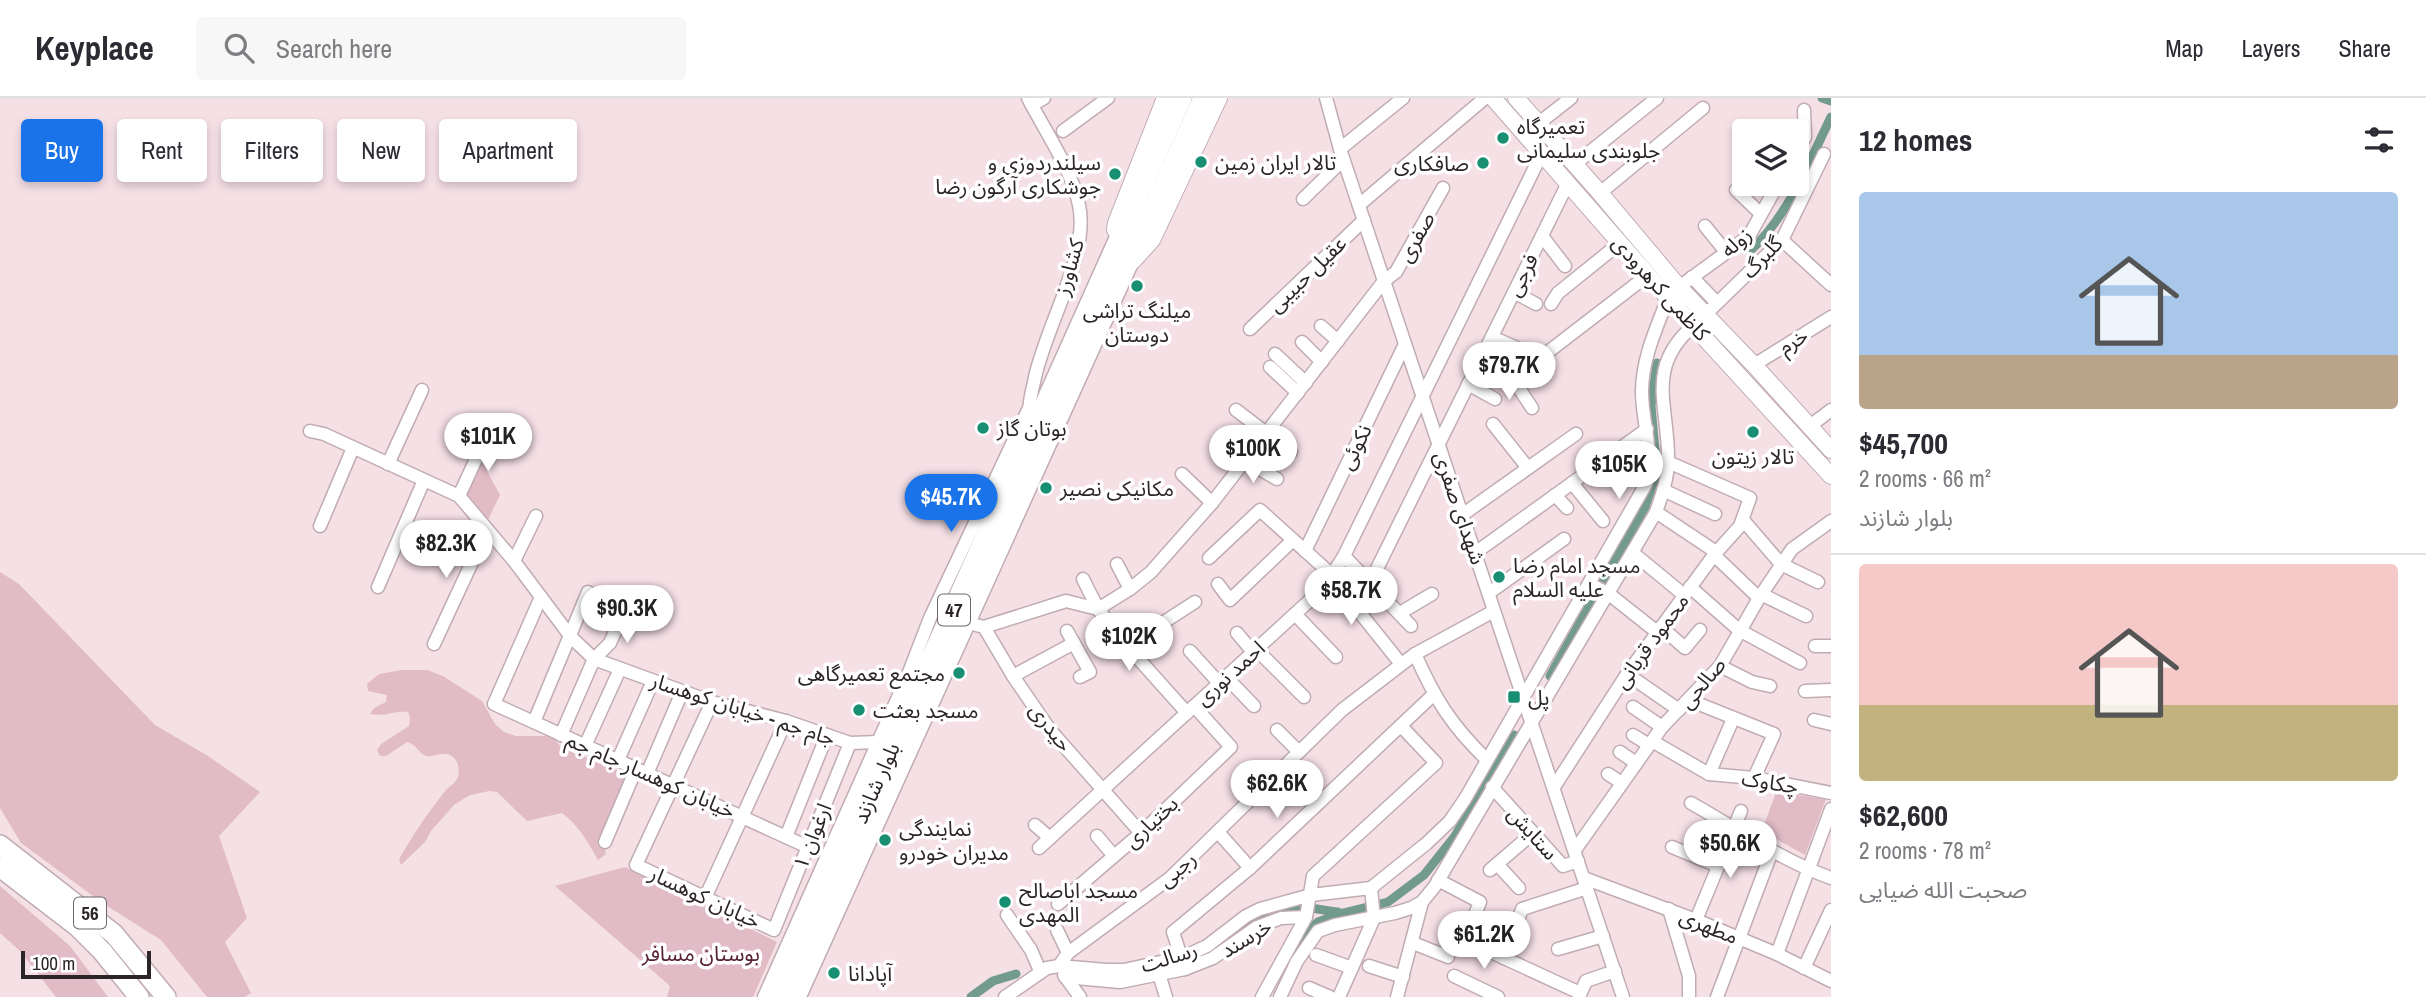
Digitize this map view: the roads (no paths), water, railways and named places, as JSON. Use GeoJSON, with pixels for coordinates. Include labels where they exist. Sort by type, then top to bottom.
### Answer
{"type":"FeatureCollection","features":[{"type":"Feature","properties":{"kind":"highway","name":"47"},"geometry":{"type":"LineString","coordinates":[[1136,227],[1182,98]]}},
{"type":"Feature","properties":{"kind":"highway","name":"47"},"geometry":{"type":"LineString","coordinates":[[1136,227],[1203,98]]}},
{"type":"Feature","properties":{"kind":"highway","name":"بلوار شازند"},"geometry":{"type":"LineString","coordinates":[[796,997],[975,625],[1136,227]]}},
{"type":"Feature","properties":{"kind":"highway","name":"بلوار شازند"},"geometry":{"type":"LineString","coordinates":[[779,997],[834,857],[957,603],[1032,435],[1121,261]]}},
{"type":"Feature","properties":{"kind":"highway","name":"56"},"geometry":{"type":"LineString","coordinates":[[0,845],[114,934],[166,997]]}},
{"type":"Feature","properties":{"kind":"highway","name":"56"},"geometry":{"type":"LineString","coordinates":[[0,867],[78,926],[139,997]]}},
{"type":"Feature","properties":{"kind":"main road"},"geometry":{"type":"LineString","coordinates":[[1165,98],[1116,223],[1121,261],[1152,240],[1219,98]]}},
{"type":"Feature","properties":{"kind":"main road","name":"کاظمی کرهرودی"},"geometry":{"type":"LineString","coordinates":[[1493,98],[1648,275],[1680,287]]}},
{"type":"Feature","properties":{"kind":"main road","name":"کاظمی کرهرودی"},"geometry":{"type":"LineString","coordinates":[[1516,98],[1680,287],[1831,450]]}},
{"type":"Feature","properties":{"kind":"main road","name":"کاظمی کرهرودی"},"geometry":{"type":"LineString","coordinates":[[1706,314],[1787,427],[1831,476]]}},
{"type":"Feature","properties":{"kind":"main road"},"geometry":{"type":"LineString","coordinates":[[1787,427],[1805,421]]}},
{"type":"Feature","properties":{"kind":"street","name":"کشاورز"},"geometry":{"type":"LineString","coordinates":[[1032,435],[1029,408],[1036,370],[1046,337],[1071,276],[1080,227],[1079,206],[1070,178],[1030,102],[1044,98]]}},
{"type":"Feature","properties":{"kind":"street"},"geometry":{"type":"LineString","coordinates":[[1063,131],[1108,98]]}},
{"type":"Feature","properties":{"kind":"street","name":"شهدای صفری"},"geometry":{"type":"LineString","coordinates":[[1325,98],[1623,997]]}},
{"type":"Feature","properties":{"kind":"street"},"geometry":{"type":"LineString","coordinates":[[1303,200],[1342,154],[1403,98]]}},
{"type":"Feature","properties":{"kind":"street"},"geometry":{"type":"LineString","coordinates":[[1359,205],[1485,98]]}},
{"type":"Feature","properties":{"kind":"street"},"geometry":{"type":"LineString","coordinates":[[1539,123],[1571,98]]}},
{"type":"Feature","properties":{"kind":"street"},"geometry":{"type":"LineString","coordinates":[[1575,164],[1657,98]]}},
{"type":"Feature","properties":{"kind":"street"},"geometry":{"type":"LineString","coordinates":[[1600,192],[1703,108]]}},
{"type":"Feature","properties":{"kind":"street"},"geometry":{"type":"LineString","coordinates":[[1804,110],[1804,119]]}},
{"type":"Feature","properties":{"kind":"street","name":"احمد نوری"},"geometry":{"type":"LineString","coordinates":[[1039,848],[1295,614],[1332,575],[1344,556],[1542,153]]}},
{"type":"Feature","properties":{"kind":"street","name":"گلبرگ"},"geometry":{"type":"LineString","coordinates":[[1669,356],[1674,344],[1782,240],[1824,154]]}},
{"type":"Feature","properties":{"kind":"street","name":"فرجی"},"geometry":{"type":"LineString","coordinates":[[1401,664],[1357,608],[1568,183]]}},
{"type":"Feature","properties":{"kind":"street","name":"صفری"},"geometry":{"type":"LineString","coordinates":[[1098,609],[1151,572],[1212,503],[1384,281],[1396,272],[1443,188]]}},
{"type":"Feature","properties":{"kind":"street"},"geometry":{"type":"LineString","coordinates":[[1743,196],[1761,214]]}},
{"type":"Feature","properties":{"kind":"street","name":"زوله"},"geometry":{"type":"LineString","coordinates":[[1680,287],[1748,236],[1771,196]]}},
{"type":"Feature","properties":{"kind":"street","name":"عقیل حبیبی"},"geometry":{"type":"LineString","coordinates":[[1250,329],[1364,220]]}},
{"type":"Feature","properties":{"kind":"street"},"geometry":{"type":"LineString","coordinates":[[1705,226],[1727,252]]}},
{"type":"Feature","properties":{"kind":"street"},"geometry":{"type":"LineString","coordinates":[[1542,236],[1565,266]]}},
{"type":"Feature","properties":{"kind":"street"},"geometry":{"type":"LineString","coordinates":[[1782,240],[1831,285]]}},
{"type":"Feature","properties":{"kind":"street"},"geometry":{"type":"LineString","coordinates":[[1551,304],[1558,293],[1620,243]]}},
{"type":"Feature","properties":{"kind":"street"},"geometry":{"type":"LineString","coordinates":[[1513,379],[1648,275]]}},
{"type":"Feature","properties":{"kind":"street"},"geometry":{"type":"LineString","coordinates":[[1339,997],[1374,918],[1371,888],[1450,821],[1646,484],[1650,465],[1642,396],[1643,375],[1649,349],[1680,287],[1706,314]]}},
{"type":"Feature","properties":{"kind":"street"},"geometry":{"type":"LineString","coordinates":[[1514,292],[1536,304]]}},
{"type":"Feature","properties":{"kind":"street","name":"خرم"},"geometry":{"type":"LineString","coordinates":[[1754,365],[1831,317]]}},
{"type":"Feature","properties":{"kind":"street"},"geometry":{"type":"LineString","coordinates":[[1321,326],[1338,341]]}},
{"type":"Feature","properties":{"kind":"street"},"geometry":{"type":"LineString","coordinates":[[1492,337],[1517,348]]}},
{"type":"Feature","properties":{"kind":"street"},"geometry":{"type":"LineString","coordinates":[[1302,342],[1322,362]]}},
{"type":"Feature","properties":{"kind":"street","name":"نکوئی"},"geometry":{"type":"LineString","coordinates":[[1305,551],[1405,344]]}},
{"type":"Feature","properties":{"kind":"street"},"geometry":{"type":"LineString","coordinates":[[1397,997],[1422,902],[1438,880],[1656,512],[1668,462],[1661,399],[1669,356],[1649,349]]}},
{"type":"Feature","properties":{"kind":"street"},"geometry":{"type":"LineString","coordinates":[[1275,354],[1302,388]]}},
{"type":"Feature","properties":{"kind":"street"},"geometry":{"type":"LineString","coordinates":[[1481,359],[1513,379],[1532,408]]}},
{"type":"Feature","properties":{"kind":"street"},"geometry":{"type":"LineString","coordinates":[[1270,367],[1302,388]]}},
{"type":"Feature","properties":{"kind":"street"},"geometry":{"type":"LineString","coordinates":[[1468,384],[1495,399]]}},
{"type":"Feature","properties":{"kind":"street"},"geometry":{"type":"LineString","coordinates":[[388,464],[422,390]]}},
{"type":"Feature","properties":{"kind":"street"},"geometry":{"type":"LineString","coordinates":[[764,997],[834,857],[869,762],[908,675],[929,618],[1029,408]]}},
{"type":"Feature","properties":{"kind":"street"},"geometry":{"type":"LineString","coordinates":[[1236,410],[1291,452]]}},
{"type":"Feature","properties":{"kind":"street"},"geometry":{"type":"LineString","coordinates":[[1805,421],[1831,411]]}},
{"type":"Feature","properties":{"kind":"street"},"geometry":{"type":"LineString","coordinates":[[1493,424],[1528,468]]}},
{"type":"Feature","properties":{"kind":"street"},"geometry":{"type":"LineString","coordinates":[[1475,553],[1647,429]]}},
{"type":"Feature","properties":{"kind":"street","name":"جام جم - خیابان کوهسار"},"geometry":{"type":"LineString","coordinates":[[310,431],[324,433],[459,496],[514,561],[570,637],[594,659],[712,702],[786,721],[850,743]]}},
{"type":"Feature","properties":{"kind":"street"},"geometry":{"type":"LineString","coordinates":[[1462,515],[1576,434]]}},
{"type":"Feature","properties":{"kind":"street"},"geometry":{"type":"LineString","coordinates":[[459,496],[487,435]]}},
{"type":"Feature","properties":{"kind":"street"},"geometry":{"type":"LineString","coordinates":[[1230,438],[1248,458],[1277,479]]}},
{"type":"Feature","properties":{"kind":"street"},"geometry":{"type":"LineString","coordinates":[[320,526],[353,448]]}},
{"type":"Feature","properties":{"kind":"street","name":"محمود قربانی"},"geometry":{"type":"LineString","coordinates":[[1554,787],[1627,674],[1743,520],[1750,498],[1668,462]]}},
{"type":"Feature","properties":{"kind":"street"},"geometry":{"type":"LineString","coordinates":[[1182,474],[1212,503]]}},
{"type":"Feature","properties":{"kind":"street"},"geometry":{"type":"LineString","coordinates":[[378,587],[424,480]]}},
{"type":"Feature","properties":{"kind":"street"},"geometry":{"type":"LineString","coordinates":[[1573,483],[1603,521]]}},
{"type":"Feature","properties":{"kind":"street"},"geometry":{"type":"LineString","coordinates":[[1663,491],[1715,514]]}},
{"type":"Feature","properties":{"kind":"street"},"geometry":{"type":"LineString","coordinates":[[1555,495],[1567,508]]}},
{"type":"Feature","properties":{"kind":"street"},"geometry":{"type":"LineString","coordinates":[[1209,558],[1260,510],[1332,575]]}},
{"type":"Feature","properties":{"kind":"street"},"geometry":{"type":"LineString","coordinates":[[1656,512],[1715,554],[1760,596],[1806,616]]}},
{"type":"Feature","properties":{"kind":"street"},"geometry":{"type":"LineString","coordinates":[[514,561],[536,516]]}},
{"type":"Feature","properties":{"kind":"street"},"geometry":{"type":"LineString","coordinates":[[1743,520],[1781,564],[1818,582]]}},
{"type":"Feature","properties":{"kind":"street","name":"صالحی"},"geometry":{"type":"LineString","coordinates":[[1576,855],[1662,727],[1720,666],[1739,630],[1792,549],[1831,521]]}},
{"type":"Feature","properties":{"kind":"street"},"geometry":{"type":"LineString","coordinates":[[434,644],[487,530]]}},
{"type":"Feature","properties":{"kind":"street"},"geometry":{"type":"LineString","coordinates":[[1489,593],[1564,539]]}},
{"type":"Feature","properties":{"kind":"street"},"geometry":{"type":"LineString","coordinates":[[1218,584],[1230,600],[1293,540]]}},
{"type":"Feature","properties":{"kind":"street"},"geometry":{"type":"LineString","coordinates":[[1633,552],[1739,630],[1800,663]]}},
{"type":"Feature","properties":{"kind":"street"},"geometry":{"type":"LineString","coordinates":[[1344,556],[1411,626]]}},
{"type":"Feature","properties":{"kind":"street"},"geometry":{"type":"LineString","coordinates":[[1117,564],[1130,589]]}},
{"type":"Feature","properties":{"kind":"street"},"geometry":{"type":"LineString","coordinates":[[1083,579],[1098,609],[1128,646],[1191,709]]}},
{"type":"Feature","properties":{"kind":"street"},"geometry":{"type":"LineString","coordinates":[[1590,584],[1609,594],[1685,648],[1699,630]]}},
{"type":"Feature","properties":{"kind":"street"},"geometry":{"type":"LineString","coordinates":[[534,722],[588,592]]}},
{"type":"Feature","properties":{"kind":"street"},"geometry":{"type":"LineString","coordinates":[[1400,613],[1432,594]]}},
{"type":"Feature","properties":{"kind":"street","name":"خیابان کوهسار جام جم"},"geometry":{"type":"LineString","coordinates":[[541,597],[494,704],[808,847]]}},
{"type":"Feature","properties":{"kind":"street"},"geometry":{"type":"LineString","coordinates":[[975,625],[1066,601],[1098,609]]}},
{"type":"Feature","properties":{"kind":"street"},"geometry":{"type":"LineString","coordinates":[[1128,646],[1195,602]]}},
{"type":"Feature","properties":{"kind":"street"},"geometry":{"type":"LineString","coordinates":[[908,675],[957,603]]}},
{"type":"Feature","properties":{"kind":"street"},"geometry":{"type":"LineString","coordinates":[[561,735],[594,659],[610,643],[626,607]]}},
{"type":"Feature","properties":{"kind":"street","name":"رجبی"},"geometry":{"type":"LineString","coordinates":[[1062,971],[1068,953],[1170,878],[1342,710],[1415,654],[1494,611]]}},
{"type":"Feature","properties":{"kind":"street"},"geometry":{"type":"LineString","coordinates":[[1295,614],[1336,657]]}},
{"type":"Feature","properties":{"kind":"street","name":"حیدری"},"geometry":{"type":"LineString","coordinates":[[975,625],[1050,730],[1140,833]]}},
{"type":"Feature","properties":{"kind":"street"},"geometry":{"type":"LineString","coordinates":[[1067,631],[1090,672],[1080,677]]}},
{"type":"Feature","properties":{"kind":"street"},"geometry":{"type":"LineString","coordinates":[[1237,633],[1304,697]]}},
{"type":"Feature","properties":{"kind":"street"},"geometry":{"type":"LineString","coordinates":[[1013,676],[1074,643]]}},
{"type":"Feature","properties":{"kind":"street"},"geometry":{"type":"LineString","coordinates":[[1815,646],[1831,646]]}},
{"type":"Feature","properties":{"kind":"street"},"geometry":{"type":"LineString","coordinates":[[1190,651],[1254,706]]}},
{"type":"Feature","properties":{"kind":"street"},"geometry":{"type":"LineString","coordinates":[[1415,654],[1433,695],[1462,737],[1487,760]]}},
{"type":"Feature","properties":{"kind":"street"},"geometry":{"type":"LineString","coordinates":[[1720,666],[1752,682],[1770,687]]}},
{"type":"Feature","properties":{"kind":"street"},"geometry":{"type":"LineString","coordinates":[[585,746],[620,669]]}},
{"type":"Feature","properties":{"kind":"street"},"geometry":{"type":"LineString","coordinates":[[1627,674],[1679,710]]}},
{"type":"Feature","properties":{"kind":"street"},"geometry":{"type":"LineString","coordinates":[[618,760],[653,681]]}},
{"type":"Feature","properties":{"kind":"street"},"geometry":{"type":"LineString","coordinates":[[1805,691],[1831,690]]}},
{"type":"Feature","properties":{"kind":"street"},"geometry":{"type":"LineString","coordinates":[[605,842],[682,692]]}},
{"type":"Feature","properties":{"kind":"street"},"geometry":{"type":"LineString","coordinates":[[1184,963],[1173,932],[1250,868],[1433,695]]}},
{"type":"Feature","properties":{"kind":"street"},"geometry":{"type":"LineString","coordinates":[[1689,700],[1774,734],[1754,778]]}},
{"type":"Feature","properties":{"kind":"street"},"geometry":{"type":"LineString","coordinates":[[673,785],[712,702]]}},
{"type":"Feature","properties":{"kind":"street"},"geometry":{"type":"LineString","coordinates":[[1633,707],[1662,727]]}},
{"type":"Feature","properties":{"kind":"street","name":"بختیاری"},"geometry":{"type":"LineString","coordinates":[[1058,904],[1140,833],[1231,747],[1191,709]]}},
{"type":"Feature","properties":{"kind":"street"},"geometry":{"type":"LineString","coordinates":[[1633,735],[1709,774],[1734,719]]}},
{"type":"Feature","properties":{"kind":"street"},"geometry":{"type":"LineString","coordinates":[[1814,720],[1831,723]]}},
{"type":"Feature","properties":{"kind":"street"},"geometry":{"type":"LineString","coordinates":[[705,898],[786,721]]}},
{"type":"Feature","properties":{"kind":"street"},"geometry":{"type":"LineString","coordinates":[[1262,997],[1306,917],[1313,876],[1436,763],[1401,726]]}},
{"type":"Feature","properties":{"kind":"street"},"geometry":{"type":"LineString","coordinates":[[1277,730],[1299,752]]}},
{"type":"Feature","properties":{"kind":"street"},"geometry":{"type":"LineString","coordinates":[[786,837],[827,735]]}},
{"type":"Feature","properties":{"kind":"street"},"geometry":{"type":"LineString","coordinates":[[850,743],[878,741]]}},
{"type":"Feature","properties":{"kind":"street"},"geometry":{"type":"LineString","coordinates":[[850,743],[869,762]]}},
{"type":"Feature","properties":{"kind":"street","name":"ارغوان ۱"},"geometry":{"type":"LineString","coordinates":[[774,930],[850,743]]}},
{"type":"Feature","properties":{"kind":"street"},"geometry":{"type":"LineString","coordinates":[[1620,752],[1636,763]]}},
{"type":"Feature","properties":{"kind":"street"},"geometry":{"type":"LineString","coordinates":[[1608,774],[1622,783]]}},
{"type":"Feature","properties":{"kind":"street","name":"چکاوک"},"geometry":{"type":"LineString","coordinates":[[1709,774],[1754,778],[1831,793]]}},
{"type":"Feature","properties":{"kind":"street","name":"خیابان کوهسار"},"geometry":{"type":"LineString","coordinates":[[673,785],[636,865],[774,930]]}},
{"type":"Feature","properties":{"kind":"street","name":"ستایش"},"geometry":{"type":"LineString","coordinates":[[1492,787],[1563,866],[1576,855]]}},
{"type":"Feature","properties":{"kind":"street"},"geometry":{"type":"LineString","coordinates":[[1691,803],[1772,851],[1831,878]]}},
{"type":"Feature","properties":{"kind":"street"},"geometry":{"type":"LineString","coordinates":[[1777,954],[1831,809]]}},
{"type":"Feature","properties":{"kind":"street"},"geometry":{"type":"LineString","coordinates":[[1696,920],[1741,811]]}},
{"type":"Feature","properties":{"kind":"street"},"geometry":{"type":"LineString","coordinates":[[1035,825],[1050,838]]}},
{"type":"Feature","properties":{"kind":"street"},"geometry":{"type":"LineString","coordinates":[[1218,832],[1250,868]]}},
{"type":"Feature","properties":{"kind":"street"},"geometry":{"type":"LineString","coordinates":[[1519,888],[1494,867],[1533,833]]}},
{"type":"Feature","properties":{"kind":"street"},"geometry":{"type":"LineString","coordinates":[[1097,836],[1114,856]]}},
{"type":"Feature","properties":{"kind":"street"},"geometry":{"type":"LineString","coordinates":[[1672,847],[1718,866]]}},
{"type":"Feature","properties":{"kind":"street"},"geometry":{"type":"LineString","coordinates":[[1717,997],[1772,851]]}},
{"type":"Feature","properties":{"kind":"street"},"geometry":{"type":"LineString","coordinates":[[1438,880],[1480,902],[1465,940],[1579,995],[1586,981],[1615,971]]}},
{"type":"Feature","properties":{"kind":"street"},"geometry":{"type":"LineString","coordinates":[[1504,958],[1522,909],[1586,883]]}},
{"type":"Feature","properties":{"kind":"street","name":"مطهری"},"geometry":{"type":"LineString","coordinates":[[1586,883],[1669,909],[1777,954],[1830,980]]}},
{"type":"Feature","properties":{"kind":"street","name":"رسالت"},"geometry":{"type":"LineString","coordinates":[[1013,995],[1040,971],[1124,970],[1184,963],[1246,916],[1288,900],[1371,888]]}},
{"type":"Feature","properties":{"kind":"street"},"geometry":{"type":"LineString","coordinates":[[1280,997],[1297,961],[1318,931],[1395,913],[1422,902]]}},
{"type":"Feature","properties":{"kind":"street"},"geometry":{"type":"LineString","coordinates":[[1669,909],[1689,976],[1689,997]]}},
{"type":"Feature","properties":{"kind":"street"},"geometry":{"type":"LineString","coordinates":[[1804,968],[1831,910]]}},
{"type":"Feature","properties":{"kind":"street"},"geometry":{"type":"LineString","coordinates":[[1007,915],[1031,950],[1040,971]]}},
{"type":"Feature","properties":{"kind":"street","name":"خرسند"},"geometry":{"type":"LineString","coordinates":[[1062,971],[1120,982],[1159,974],[1184,963],[1213,958],[1257,927],[1281,918],[1306,917]]}},
{"type":"Feature","properties":{"kind":"street"},"geometry":{"type":"LineString","coordinates":[[1057,930],[1068,953]]}},
{"type":"Feature","properties":{"kind":"street"},"geometry":{"type":"LineString","coordinates":[[1558,949],[1603,936]]}},
{"type":"Feature","properties":{"kind":"street"},"geometry":{"type":"LineString","coordinates":[[1413,943],[1448,957]]}},
{"type":"Feature","properties":{"kind":"street"},"geometry":{"type":"LineString","coordinates":[[1316,955],[1352,968]]}},
{"type":"Feature","properties":{"kind":"street"},"geometry":{"type":"LineString","coordinates":[[1370,966],[1403,977]]}},
{"type":"Feature","properties":{"kind":"street"},"geometry":{"type":"LineString","coordinates":[[1062,971],[1080,997]]}},
{"type":"Feature","properties":{"kind":"street"},"geometry":{"type":"LineString","coordinates":[[1159,974],[1166,997]]}},
{"type":"Feature","properties":{"kind":"street"},"geometry":{"type":"LineString","coordinates":[[1454,975],[1498,997]]}},
{"type":"Feature","properties":{"kind":"street"},"geometry":{"type":"LineString","coordinates":[[1309,988],[1330,997]]}},
{"type":"Feature","properties":{"kind":"waterway"},"geometry":{"type":"LineString","coordinates":[[1822,98],[1831,101]]}},
{"type":"Feature","properties":{"kind":"waterway"},"geometry":{"type":"LineString","coordinates":[[1752,249],[1787,204],[1831,117]]}},
{"type":"Feature","properties":{"kind":"waterway"},"geometry":{"type":"LineString","coordinates":[[1550,676],[1645,507],[1657,472],[1651,406],[1657,363]]}},
{"type":"Feature","properties":{"kind":"waterway"},"geometry":{"type":"LineString","coordinates":[[1291,961],[1318,922],[1388,902],[1424,875],[1455,836],[1514,735]]}},
{"type":"Feature","properties":{"kind":"waterway"},"geometry":{"type":"LineString","coordinates":[[1198,959],[1271,912],[1299,907],[1338,912]]}},
{"type":"Feature","properties":{"kind":"waterway"},"geometry":{"type":"LineString","coordinates":[[971,997],[993,981],[1016,974]]}},
{"type":"Feature","properties":{"kind":"place","name":"تعمیرگاه جلوبندی سلیمانی"},"geometry":{"type":"Point","coordinates":[1503,138]}},
{"type":"Feature","properties":{"kind":"place","name":"تالار ایران زمین"},"geometry":{"type":"Point","coordinates":[1201,162]}},
{"type":"Feature","properties":{"kind":"place","name":"صافکاری"},"geometry":{"type":"Point","coordinates":[1483,163]}},
{"type":"Feature","properties":{"kind":"place","name":"سیلندردوزی و جوشکاری آرگون رضا"},"geometry":{"type":"Point","coordinates":[1115,174]}},
{"type":"Feature","properties":{"kind":"place","name":"میلنگ تراشی دوستان"},"geometry":{"type":"Point","coordinates":[1137,286]}},
{"type":"Feature","properties":{"kind":"place","name":"بوتان گاز"},"geometry":{"type":"Point","coordinates":[983,428]}},
{"type":"Feature","properties":{"kind":"place","name":"تالار زیتون"},"geometry":{"type":"Point","coordinates":[1753,432]}},
{"type":"Feature","properties":{"kind":"place","name":"مکانیکی نصیر"},"geometry":{"type":"Point","coordinates":[1046,488]}},
{"type":"Feature","properties":{"kind":"place","name":"مسجد امام رضا علیه السلام"},"geometry":{"type":"Point","coordinates":[1499,577]}},
{"type":"Feature","properties":{"kind":"place","name":"مجتمع تعمیرگاهی"},"geometry":{"type":"Point","coordinates":[959,673]}},
{"type":"Feature","properties":{"kind":"place","name":"پل"},"geometry":{"type":"Point","coordinates":[1514,697]}},
{"type":"Feature","properties":{"kind":"place","name":"مسجد بعثت"},"geometry":{"type":"Point","coordinates":[859,710]}},
{"type":"Feature","properties":{"kind":"place","name":"نمایندگی مدیران خودرو"},"geometry":{"type":"Point","coordinates":[885,840]}},
{"type":"Feature","properties":{"kind":"place","name":"مسجد اباصالح المهدی"},"geometry":{"type":"Point","coordinates":[1005,902]}},
{"type":"Feature","properties":{"kind":"place","name":"آپادانا"},"geometry":{"type":"Point","coordinates":[834,973]}},
{"type":"Feature","properties":{"kind":"park label","name":"بوستان مسافر"},"geometry":{"type":"Point","coordinates":[701,953]}}]}
